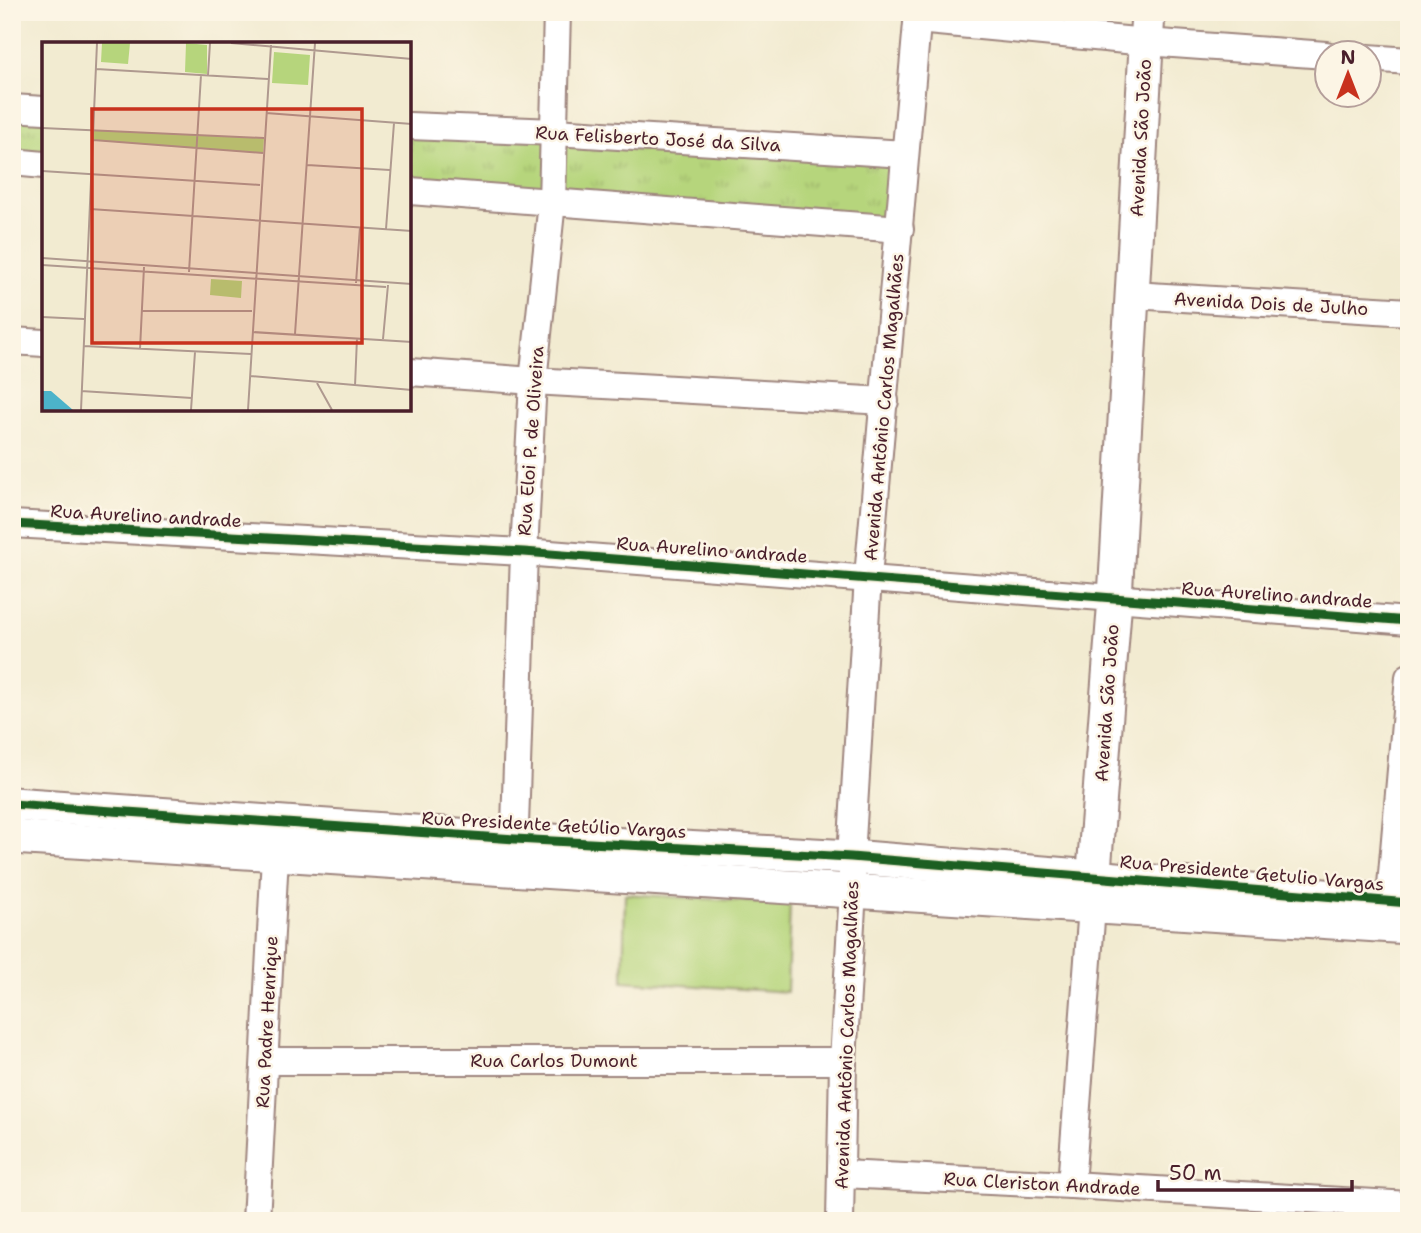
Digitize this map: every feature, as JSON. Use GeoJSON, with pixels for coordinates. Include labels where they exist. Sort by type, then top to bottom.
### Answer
{"type":"FeatureCollection","features":[{"type":"Feature","properties":{"kind":"street","name":"Rua Eloi P. de Oliveira"},"geometry":{"type":"LineString","coordinates":[[514,855],[524,552],[533,381],[552,202],[557,12]]}},
{"type":"Feature","properties":{"kind":"street"},"geometry":{"type":"LineString","coordinates":[[917,16],[1147,27],[1312,53]]}},
{"type":"Feature","properties":{"kind":"street","name":"Avenida Antônio Carlos Magalhães"},"geometry":{"type":"LineString","coordinates":[[840,1221],[843,1061],[853,890],[851,857],[869,577],[917,16]]}},
{"type":"Feature","properties":{"kind":"street","name":"Avenida São João"},"geometry":{"type":"LineString","coordinates":[[1071,1185],[1115,598],[1147,27]]}},
{"type":"Feature","properties":{"kind":"street"},"geometry":{"type":"LineString","coordinates":[[1382,59],[1409,61]]}},
{"type":"Feature","properties":{"kind":"street"},"geometry":{"type":"LineString","coordinates":[[12,108],[42,110]]}},
{"type":"Feature","properties":{"kind":"street","name":"Rua Felisberto José da Silva"},"geometry":{"type":"LineString","coordinates":[[411,126],[555,132],[905,154]]}},
{"type":"Feature","properties":{"kind":"street"},"geometry":{"type":"LineString","coordinates":[[12,162],[42,164]]}},
{"type":"Feature","properties":{"kind":"street"},"geometry":{"type":"LineString","coordinates":[[411,191],[900,229]]}},
{"type":"Feature","properties":{"kind":"street","name":"Avenida Dois de Julho"},"geometry":{"type":"LineString","coordinates":[[1133,295],[1409,312]]}},
{"type":"Feature","properties":{"kind":"street"},"geometry":{"type":"LineString","coordinates":[[12,341],[42,343]]}},
{"type":"Feature","properties":{"kind":"street"},"geometry":{"type":"LineString","coordinates":[[411,372],[885,401]]}},
{"type":"Feature","properties":{"kind":"street","name":"Rua Aurelino andrade"},"geometry":{"type":"LineString","coordinates":[[12,524],[524,552],[1409,621]]}},
{"type":"Feature","properties":{"kind":"street"},"geometry":{"type":"LineString","coordinates":[[1399,914],[1409,677]]}},
{"type":"Feature","properties":{"kind":"street","name":"Rua Presidente Getúlio Vargas"},"geometry":{"type":"LineString","coordinates":[[12,804],[275,838],[514,855],[853,890],[1093,891]]}},
{"type":"Feature","properties":{"kind":"street","name":"Rua Presidente Getúlio Vargas"},"geometry":{"type":"LineString","coordinates":[[12,837],[275,838]]}},
{"type":"Feature","properties":{"kind":"street","name":"Rua Padre Henrique"},"geometry":{"type":"LineString","coordinates":[[256,1221],[275,838]]}},
{"type":"Feature","properties":{"kind":"street","name":"Rua Presidente Getúlio Vargas"},"geometry":{"type":"LineString","coordinates":[[514,855],[851,857],[1093,891]]}},
{"type":"Feature","properties":{"kind":"street","name":"Rua Presidente Getulio Vargas"},"geometry":{"type":"LineString","coordinates":[[1093,891],[1399,914]]}},
{"type":"Feature","properties":{"kind":"street","name":"Rua Carlos Dumont"},"geometry":{"type":"LineString","coordinates":[[265,1061],[843,1061]]}},
{"type":"Feature","properties":{"kind":"street","name":"Rua Cleriston Andrade"},"geometry":{"type":"LineString","coordinates":[[842,1174],[1071,1185],[1401,1210]]}},
{"type":"Feature","properties":{"kind":"green space"},"geometry":{"type":"Polygon","coordinates":[[[12,108],[42,110],[42,165],[12,162],[12,108]]]}},
{"type":"Feature","properties":{"kind":"green space"},"geometry":{"type":"Polygon","coordinates":[[[411,126],[905,154],[900,229],[411,191],[411,126]]]}},
{"type":"Feature","properties":{"kind":"green space"},"geometry":{"type":"Polygon","coordinates":[[[625,894],[790,904],[787,992],[623,981],[625,894]]]}},
{"type":"Feature","properties":{"kind":"cycle path"},"geometry":{"type":"LineString","coordinates":[[12,524],[524,552],[1409,621]]}},
{"type":"Feature","properties":{"kind":"cycle path"},"geometry":{"type":"LineString","coordinates":[[12,804],[515,839],[851,857],[1409,903]]}}]}
